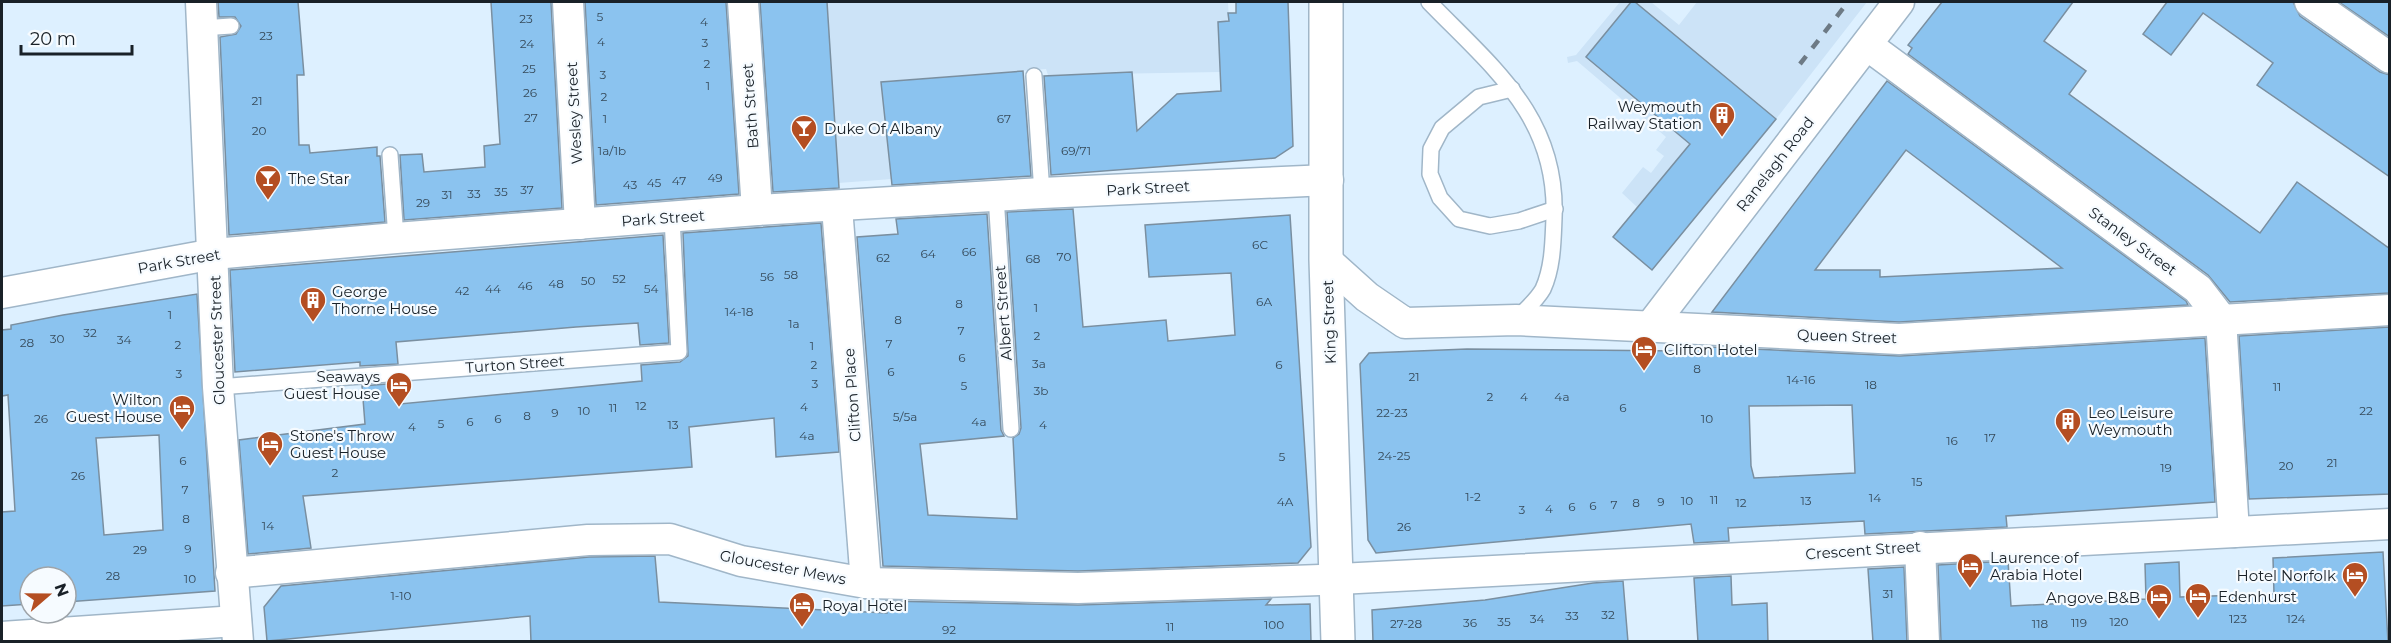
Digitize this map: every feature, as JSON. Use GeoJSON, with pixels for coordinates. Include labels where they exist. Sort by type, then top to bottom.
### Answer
{"type":"FeatureCollection","features":[{"type":"Feature","properties":{"kind":"main road","name":"King Street"},"geometry":{"type":"LineString","coordinates":[[1326,2],[1328,180],[1326,260],[1338,642]]}},
{"type":"Feature","properties":{"kind":"street","name":"Wesley Street"},"geometry":{"type":"LineString","coordinates":[[568,2],[580,224]]}},
{"type":"Feature","properties":{"kind":"street","name":"Bath Street"},"geometry":{"type":"LineString","coordinates":[[743,2],[757,210]]}},
{"type":"Feature","properties":{"kind":"street","name":"Ranelagh Road"},"geometry":{"type":"LineString","coordinates":[[1650,327],[1899,2]]}},
{"type":"Feature","properties":{"kind":"street"},"geometry":{"type":"LineString","coordinates":[[2310,2],[2390,58]]}},
{"type":"Feature","properties":{"kind":"street","name":"Gloucester Street"},"geometry":{"type":"LineString","coordinates":[[201,15],[214,254],[218,387],[237,631]]}},
{"type":"Feature","properties":{"kind":"street","name":"Stanley Street"},"geometry":{"type":"LineString","coordinates":[[1867,45],[2198,288],[2221,319]]}},
{"type":"Feature","properties":{"kind":"street","name":"Park Street"},"geometry":{"type":"LineString","coordinates":[[2,293],[214,254],[396,238],[757,210],[1042,193],[1328,180]]}},
{"type":"Feature","properties":{"kind":"street","name":"Clifton Place"},"geometry":{"type":"LineString","coordinates":[[837,207],[866,583]]}},
{"type":"Feature","properties":{"kind":"street","name":"Queen Street"},"geometry":{"type":"LineString","coordinates":[[1326,260],[1367,297],[1406,323],[1516,320],[1899,339],[2390,310]]}},
{"type":"Feature","properties":{"kind":"street"},"geometry":{"type":"LineString","coordinates":[[2221,319],[2234,532]]}},
{"type":"Feature","properties":{"kind":"street","name":"Crescent Street"},"geometry":{"type":"LineString","coordinates":[[1337,579],[2390,524]]}},
{"type":"Feature","properties":{"kind":"street","name":"Gloucester Mews"},"geometry":{"type":"LineString","coordinates":[[231,573],[588,540],[670,539],[741,561],[866,583],[1078,588],[1337,579]]}},
{"type":"Feature","properties":{"kind":"street"},"geometry":{"type":"LineString","coordinates":[[1920,547],[1924,642]]}},
{"type":"Feature","properties":{"kind":"street"},"geometry":{"type":"LineString","coordinates":[[2,636],[237,631]]}},
{"type":"Feature","properties":{"kind":"lane"},"geometry":{"type":"LineString","coordinates":[[1429,2],[1512,89],[1538,128],[1552,169],[1555,209],[1553,255],[1542,290],[1516,320]]}},
{"type":"Feature","properties":{"kind":"lane"},"geometry":{"type":"LineString","coordinates":[[201,15],[231,26]]}},
{"type":"Feature","properties":{"kind":"lane"},"geometry":{"type":"LineString","coordinates":[[1034,76],[1042,193]]}},
{"type":"Feature","properties":{"kind":"lane"},"geometry":{"type":"LineString","coordinates":[[1512,89],[1479,97],[1442,128],[1431,149],[1430,174],[1440,198],[1459,219],[1490,226],[1519,221],[1555,209]]}},
{"type":"Feature","properties":{"kind":"lane"},"geometry":{"type":"LineString","coordinates":[[390,154],[396,238]]}},
{"type":"Feature","properties":{"kind":"lane","name":"Albert Street"},"geometry":{"type":"LineString","coordinates":[[996,196],[1011,429]]}},
{"type":"Feature","properties":{"kind":"lane","name":"Turton Street"},"geometry":{"type":"LineString","coordinates":[[218,387],[679,352],[672,218]]}},
{"type":"Feature","properties":{"kind":"shaded area"},"geometry":{"type":"Polygon","coordinates":[[[827,2],[1228,2],[1229,21],[1218,22],[1220,72],[1048,75],[1046,69],[885,81],[892,179],[838,183],[827,2]]]}},
{"type":"Feature","properties":{"kind":"shaded area"},"geometry":{"type":"Polygon","coordinates":[[[1620,2],[1651,2],[1679,25],[1697,2],[1867,2],[1776,119],[1652,270],[1613,237],[1637,207],[1622,193],[1643,167],[1651,173],[1664,156],[1656,150],[1666,137],[1577,61],[1568,63],[1567,57],[1576,55],[1620,2]]]}},
{"type":"Feature","properties":{"kind":"building"},"geometry":{"type":"Polygon","coordinates":[[[218,2],[298,2],[304,75],[297,75],[299,145],[309,145],[310,153],[377,147],[377,156],[380,156],[385,222],[229,235],[220,37],[236,34],[241,26],[235,17],[219,17],[218,2]]]}},
{"type":"Feature","properties":{"kind":"building"},"geometry":{"type":"Polygon","coordinates":[[[491,2],[551,2],[562,208],[404,220],[400,155],[422,154],[424,172],[485,167],[484,146],[500,144],[491,2]]]}},
{"type":"Feature","properties":{"kind":"building"},"geometry":{"type":"Polygon","coordinates":[[[585,2],[726,2],[739,194],[596,205],[585,2]]]}},
{"type":"Feature","properties":{"kind":"building"},"geometry":{"type":"Polygon","coordinates":[[[760,2],[827,2],[839,188],[773,192],[760,2]]]}},
{"type":"Feature","properties":{"kind":"building"},"geometry":{"type":"Polygon","coordinates":[[[1236,2],[1288,2],[1293,146],[1275,158],[1051,175],[1044,76],[1132,72],[1137,131],[1177,94],[1221,91],[1218,22],[1229,21],[1228,13],[1236,13],[1236,2]]]}},
{"type":"Feature","properties":{"kind":"building","name":"Weymouth Railway Station"},"geometry":{"type":"Polygon","coordinates":[[[1631,2],[1635,2],[1776,119],[1652,270],[1613,237],[1690,144],[1586,57],[1631,2]]]}},
{"type":"Feature","properties":{"kind":"building"},"geometry":{"type":"Polygon","coordinates":[[[1942,2],[2073,2],[2044,41],[2086,71],[2069,94],[2260,233],[2297,182],[2390,249],[2390,293],[2230,302],[2208,275],[1908,54],[1912,48],[1908,45],[1942,2]]]}},
{"type":"Feature","properties":{"kind":"building"},"geometry":{"type":"Polygon","coordinates":[[[2167,2],[2293,2],[2300,16],[2380,72],[2390,75],[2390,177],[2257,85],[2273,63],[2203,13],[2171,55],[2143,34],[2167,2]]]}},
{"type":"Feature","properties":{"kind":"building"},"geometry":{"type":"Polygon","coordinates":[[[2339,2],[2390,2],[2390,37],[2339,2]]]}},
{"type":"Feature","properties":{"kind":"building"},"geometry":{"type":"Polygon","coordinates":[[[1023,71],[1031,176],[892,185],[881,82],[1023,71]]]}},
{"type":"Feature","properties":{"kind":"building"},"geometry":{"type":"Polygon","coordinates":[[[1887,81],[2186,301],[2188,305],[1899,322],[1712,312],[1887,81]],[[1906,150],[1815,270],[1880,270],[1880,277],[2062,268],[1906,150]]]}},
{"type":"Feature","properties":{"kind":"building"},"geometry":{"type":"Polygon","coordinates":[[[1073,209],[1083,327],[1166,320],[1168,341],[1235,335],[1231,273],[1149,277],[1145,225],[1290,215],[1311,547],[1298,563],[1078,571],[883,566],[857,237],[898,234],[896,219],[987,214],[1001,430],[1004,436],[920,444],[928,515],[1017,519],[1013,438],[1019,434],[1021,428],[1007,212],[1073,209]]]}},
{"type":"Feature","properties":{"kind":"building"},"geometry":{"type":"Polygon","coordinates":[[[821,223],[839,452],[776,457],[774,418],[689,427],[692,467],[303,496],[311,548],[248,554],[239,440],[365,424],[362,386],[399,383],[400,404],[642,381],[641,365],[680,362],[688,356],[683,233],[821,223]]]}},
{"type":"Feature","properties":{"kind":"building"},"geometry":{"type":"Polygon","coordinates":[[[663,235],[669,343],[640,345],[638,323],[576,327],[396,342],[398,364],[360,366],[360,362],[235,372],[230,270],[663,235]]]}},
{"type":"Feature","properties":{"kind":"building"},"geometry":{"type":"Polygon","coordinates":[[[197,294],[215,591],[78,601],[78,565],[18,565],[18,605],[2,606],[2,512],[15,511],[8,395],[2,396],[2,330],[11,329],[11,325],[197,294]],[[159,435],[96,438],[104,535],[163,530],[159,435]]]}},
{"type":"Feature","properties":{"kind":"building"},"geometry":{"type":"Polygon","coordinates":[[[2390,327],[2390,494],[2249,499],[2239,336],[2390,327]]]}},
{"type":"Feature","properties":{"kind":"building"},"geometry":{"type":"Polygon","coordinates":[[[2205,338],[2215,502],[2006,516],[2007,527],[1865,534],[1864,521],[1728,528],[1729,541],[1694,543],[1691,524],[1376,553],[1368,540],[1360,364],[1369,353],[1467,349],[1683,351],[1687,346],[1900,356],[2205,338]],[[1852,405],[1749,406],[1751,466],[1754,478],[1855,473],[1852,405]]]}},
{"type":"Feature","properties":{"kind":"building"},"geometry":{"type":"Polygon","coordinates":[[[2383,552],[2388,642],[1941,642],[1938,565],[2008,561],[2011,606],[2146,599],[2145,564],[2179,562],[2180,597],[2274,594],[2273,558],[2383,552]]]}},
{"type":"Feature","properties":{"kind":"building"},"geometry":{"type":"Polygon","coordinates":[[[655,556],[659,602],[887,613],[886,601],[1078,605],[1271,599],[1266,605],[1310,604],[1311,642],[531,642],[530,616],[267,641],[264,607],[281,586],[589,557],[655,556]]]}},
{"type":"Feature","properties":{"kind":"building"},"geometry":{"type":"Polygon","coordinates":[[[1904,567],[1907,642],[1873,642],[1868,569],[1904,567]]]}},
{"type":"Feature","properties":{"kind":"building"},"geometry":{"type":"Polygon","coordinates":[[[1731,576],[1732,605],[1767,603],[1768,642],[1698,642],[1694,578],[1731,576]]]}},
{"type":"Feature","properties":{"kind":"building"},"geometry":{"type":"Polygon","coordinates":[[[1623,581],[1628,642],[1373,642],[1372,610],[1485,600],[1593,583],[1623,581]]]}},
{"type":"Feature","properties":{"kind":"railway"},"geometry":{"type":"LineString","coordinates":[[1800,64],[1848,2]]}},
{"type":"Feature","properties":{"kind":"place","name":"Weymouth Railway Station"},"geometry":{"type":"Point","coordinates":[1722,138]}},
{"type":"Feature","properties":{"kind":"place","name":"Duke Of Albany"},"geometry":{"type":"Point","coordinates":[804,151]}},
{"type":"Feature","properties":{"kind":"place","name":"The Star"},"geometry":{"type":"Point","coordinates":[268,201]}},
{"type":"Feature","properties":{"kind":"place","name":"George Thorne House"},"geometry":{"type":"Point","coordinates":[313,323]}},
{"type":"Feature","properties":{"kind":"place","name":"Clifton Hotel"},"geometry":{"type":"Point","coordinates":[1644,372]}},
{"type":"Feature","properties":{"kind":"place","name":"Seaways Guest House"},"geometry":{"type":"Point","coordinates":[399,408]}},
{"type":"Feature","properties":{"kind":"place","name":"Wilton Guest House"},"geometry":{"type":"Point","coordinates":[182,431]}},
{"type":"Feature","properties":{"kind":"place","name":"Leo Leisure Weymouth"},"geometry":{"type":"Point","coordinates":[2068,444]}},
{"type":"Feature","properties":{"kind":"place","name":"Stone's Throw Guest House"},"geometry":{"type":"Point","coordinates":[270,467]}},
{"type":"Feature","properties":{"kind":"place","name":"Laurence of Arabia Hotel"},"geometry":{"type":"Point","coordinates":[1970,589]}},
{"type":"Feature","properties":{"kind":"place","name":"Hotel Norfolk"},"geometry":{"type":"Point","coordinates":[2355,598]}},
{"type":"Feature","properties":{"kind":"place","name":"Edenhurst"},"geometry":{"type":"Point","coordinates":[2198,619]}},
{"type":"Feature","properties":{"kind":"place","name":"Angove B&B"},"geometry":{"type":"Point","coordinates":[2159,620]}},
{"type":"Feature","properties":{"kind":"place","name":"Royal Hotel"},"geometry":{"type":"Point","coordinates":[802,628]}}]}
